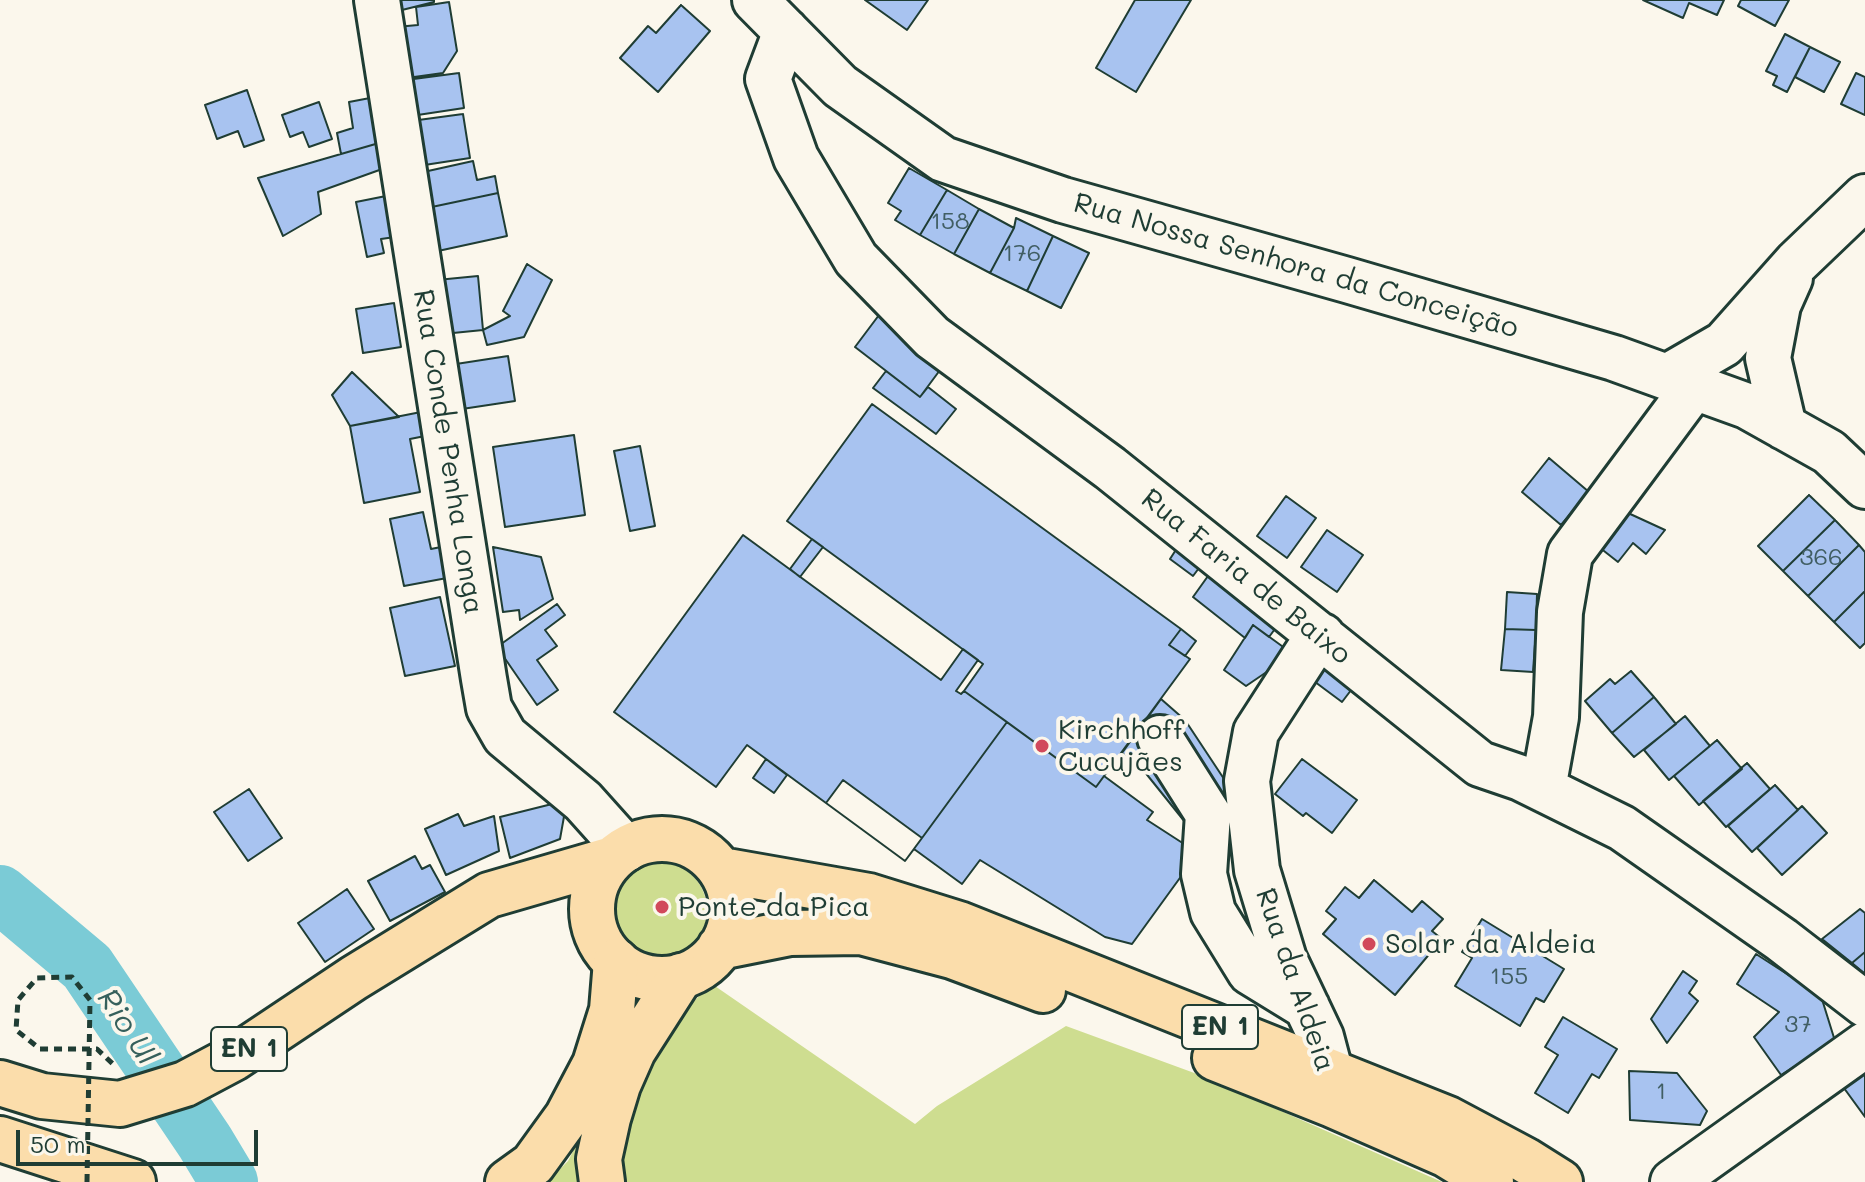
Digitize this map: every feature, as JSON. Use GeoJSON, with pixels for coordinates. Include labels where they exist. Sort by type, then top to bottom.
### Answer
{"type":"FeatureCollection","features":[{"type":"Feature","properties":{"kind":"main road","name":"EN 1"},"geometry":{"type":"LineString","coordinates":[[0,1083],[42,1096],[127,1103],[185,1084],[234,1058],[354,978],[489,895],[620,854],[651,840],[678,840],[709,856],[721,870],[869,896],[959,924],[1331,1088],[1491,1182]]}},
{"type":"Feature","properties":{"kind":"main road"},"geometry":{"type":"LineString","coordinates":[[508,1182],[533,1164],[567,1117],[595,1064],[612,1010],[605,944],[592,908],[602,873],[620,854]]}},
{"type":"Feature","properties":{"kind":"main road"},"geometry":{"type":"LineString","coordinates":[[720,947],[730,929],[733,908],[721,870]]}},
{"type":"Feature","properties":{"kind":"main road"},"geometry":{"type":"LineString","coordinates":[[518,886],[605,944],[636,974],[658,979],[681,976]]}},
{"type":"Feature","properties":{"kind":"main road","name":"EN 1"},"geometry":{"type":"LineString","coordinates":[[681,976],[710,960],[720,947],[790,933],[861,932],[952,956],[1331,1088],[1448,1119],[1560,1182]]}},
{"type":"Feature","properties":{"kind":"main road"},"geometry":{"type":"LineString","coordinates":[[602,1182],[599,1159],[618,1085],[633,1051],[681,976]]}},
{"type":"Feature","properties":{"kind":"main road"},"geometry":{"type":"LineString","coordinates":[[0,1139],[133,1182]]}},
{"type":"Feature","properties":{"kind":"main road"},"geometry":{"type":"LineString","coordinates":[[0,1165],[51,1182]]}},
{"type":"Feature","properties":{"kind":"street","name":"Rua Conde Penha Longa"},"geometry":{"type":"LineString","coordinates":[[377,0],[489,708],[505,736],[583,801],[620,854]]}},
{"type":"Feature","properties":{"kind":"street","name":"Rua Nossa Senhora da Conceição"},"geometry":{"type":"LineString","coordinates":[[755,0],[840,86],[943,159],[1063,200],[1599,353],[1747,406],[1829,452],[1865,486]]}},
{"type":"Feature","properties":{"kind":"street","name":"Rua Faria de Baixo"},"geometry":{"type":"LineString","coordinates":[[786,31],[768,79],[796,158],[856,259],[932,337],[1110,468],[1480,764],[1521,778],[1622,828],[1782,940],[1865,1004]]}},
{"type":"Feature","properties":{"kind":"street"},"geometry":{"type":"LineString","coordinates":[[1543,789],[1556,717],[1560,612],[1570,554],[1680,382],[1724,344],[1796,263],[1865,197]]}},
{"type":"Feature","properties":{"kind":"street"},"geometry":{"type":"LineString","coordinates":[[1784,427],[1768,358],[1778,305],[1796,263]]}},
{"type":"Feature","properties":{"kind":"street","name":"Rua da Aldeia"},"geometry":{"type":"LineString","coordinates":[[1322,636],[1307,653],[1256,732],[1247,781],[1257,870],[1284,959],[1321,1037],[1331,1088]]}},
{"type":"Feature","properties":{"kind":"street"},"geometry":{"type":"LineString","coordinates":[[1160,738],[1208,814],[1204,874],[1213,912],[1250,972],[1307,1007]]}},
{"type":"Feature","properties":{"kind":"street"},"geometry":{"type":"LineString","coordinates":[[1673,1182],[1865,1045]]}},
{"type":"Feature","properties":{"kind":"path"},"geometry":{"type":"LineString","coordinates":[[87,1182],[90,1000],[72,977],[37,978],[18,1000],[16,1030],[40,1049],[97,1049],[122,1072],[127,1103]]}},
{"type":"Feature","properties":{"kind":"green space"},"geometry":{"type":"Polygon","coordinates":[[[659,862],[677,866],[693,876],[703,892],[707,910],[703,928],[693,944],[677,954],[659,958],[641,954],[625,944],[615,928],[611,910],[615,892],[625,876],[641,866],[659,862]]]}},
{"type":"Feature","properties":{"kind":"green space"},"geometry":{"type":"Polygon","coordinates":[[[712,984],[915,1124],[937,1106],[1066,1026],[1197,1074],[1442,1182],[619,1182],[615,1165],[631,1090],[665,1028],[712,984]]]}},
{"type":"Feature","properties":{"kind":"green space"},"geometry":{"type":"Polygon","coordinates":[[[583,1132],[584,1182],[547,1182],[568,1161],[583,1132]]]}},
{"type":"Feature","properties":{"kind":"building"},"geometry":{"type":"Polygon","coordinates":[[[391,0],[434,0],[434,2],[394,12],[391,0]]]}},
{"type":"Feature","properties":{"kind":"building"},"geometry":{"type":"Polygon","coordinates":[[[865,0],[928,0],[907,30],[865,0]]]}},
{"type":"Feature","properties":{"kind":"building"},"geometry":{"type":"Polygon","coordinates":[[[1135,0],[1191,0],[1136,92],[1096,68],[1135,0]]]}},
{"type":"Feature","properties":{"kind":"building"},"geometry":{"type":"Polygon","coordinates":[[[1643,0],[1724,0],[1717,15],[1689,3],[1683,18],[1643,0]]]}},
{"type":"Feature","properties":{"kind":"building"},"geometry":{"type":"Polygon","coordinates":[[[1741,0],[1789,0],[1775,26],[1738,6],[1741,0]]]}},
{"type":"Feature","properties":{"kind":"building"},"geometry":{"type":"Polygon","coordinates":[[[449,2],[457,51],[443,73],[407,78],[396,27],[418,25],[416,7],[449,2]]]}},
{"type":"Feature","properties":{"kind":"building"},"geometry":{"type":"Polygon","coordinates":[[[681,5],[710,31],[658,92],[620,58],[648,26],[656,33],[681,5]]]}},
{"type":"Feature","properties":{"kind":"building"},"geometry":{"type":"Polygon","coordinates":[[[1785,34],[1810,47],[1787,92],[1773,85],[1777,76],[1766,71],[1785,34]]]}},
{"type":"Feature","properties":{"kind":"building"},"geometry":{"type":"Polygon","coordinates":[[[1810,47],[1840,62],[1824,92],[1795,77],[1810,47]]]}},
{"type":"Feature","properties":{"kind":"building"},"geometry":{"type":"Polygon","coordinates":[[[459,73],[464,108],[411,116],[406,80],[459,73]]]}},
{"type":"Feature","properties":{"kind":"building"},"geometry":{"type":"Polygon","coordinates":[[[1856,73],[1865,77],[1865,115],[1841,104],[1856,73]]]}},
{"type":"Feature","properties":{"kind":"building"},"geometry":{"type":"Polygon","coordinates":[[[247,90],[264,140],[244,147],[238,131],[217,139],[205,105],[247,90]]]}},
{"type":"Feature","properties":{"kind":"building"},"geometry":{"type":"Polygon","coordinates":[[[370,98],[379,143],[341,154],[337,133],[353,128],[349,102],[370,98]]]}},
{"type":"Feature","properties":{"kind":"building"},"geometry":{"type":"Polygon","coordinates":[[[319,102],[332,139],[309,147],[303,132],[290,137],[282,115],[319,102]]]}},
{"type":"Feature","properties":{"kind":"building"},"geometry":{"type":"Polygon","coordinates":[[[463,114],[470,158],[418,166],[411,121],[463,114]]]}},
{"type":"Feature","properties":{"kind":"building"},"geometry":{"type":"Polygon","coordinates":[[[379,143],[385,168],[318,192],[321,214],[283,236],[258,178],[379,143]]]}},
{"type":"Feature","properties":{"kind":"building"},"geometry":{"type":"Polygon","coordinates":[[[473,161],[477,180],[495,176],[498,193],[427,208],[419,173],[473,161]]]}},
{"type":"Feature","properties":{"kind":"building"},"geometry":{"type":"Polygon","coordinates":[[[909,168],[947,190],[920,235],[895,220],[901,211],[888,203],[909,168]]]}},
{"type":"Feature","properties":{"kind":"building"},"geometry":{"type":"Polygon","coordinates":[[[947,190],[979,209],[954,254],[920,235],[947,190]]]}},
{"type":"Feature","properties":{"kind":"building"},"geometry":{"type":"Polygon","coordinates":[[[498,193],[507,236],[438,251],[427,208],[498,193]]]}},
{"type":"Feature","properties":{"kind":"building"},"geometry":{"type":"Polygon","coordinates":[[[386,196],[395,237],[381,239],[384,253],[367,257],[356,202],[386,196]]]}},
{"type":"Feature","properties":{"kind":"building"},"geometry":{"type":"Polygon","coordinates":[[[979,209],[1014,228],[990,273],[954,254],[979,209]]]}},
{"type":"Feature","properties":{"kind":"building"},"geometry":{"type":"Polygon","coordinates":[[[1016,218],[1053,236],[1027,291],[990,273],[1014,228],[1016,218]]]}},
{"type":"Feature","properties":{"kind":"building"},"geometry":{"type":"Polygon","coordinates":[[[1053,236],[1089,253],[1061,308],[1027,291],[1053,236]]]}},
{"type":"Feature","properties":{"kind":"building"},"geometry":{"type":"Polygon","coordinates":[[[527,264],[552,280],[524,337],[487,345],[483,330],[510,316],[503,311],[527,264]]]}},
{"type":"Feature","properties":{"kind":"building"},"geometry":{"type":"Polygon","coordinates":[[[478,276],[483,330],[443,334],[437,280],[478,276]]]}},
{"type":"Feature","properties":{"kind":"building"},"geometry":{"type":"Polygon","coordinates":[[[394,303],[401,347],[363,353],[356,309],[394,303]]]}},
{"type":"Feature","properties":{"kind":"building"},"geometry":{"type":"Polygon","coordinates":[[[879,315],[943,366],[920,397],[855,347],[879,315]]]}},
{"type":"Feature","properties":{"kind":"building"},"geometry":{"type":"Polygon","coordinates":[[[508,356],[515,401],[462,409],[456,364],[508,356]]]}},
{"type":"Feature","properties":{"kind":"building"},"geometry":{"type":"Polygon","coordinates":[[[886,371],[920,397],[928,387],[956,409],[936,434],[873,388],[886,371]]]}},
{"type":"Feature","properties":{"kind":"building"},"geometry":{"type":"Polygon","coordinates":[[[352,372],[399,417],[350,426],[332,395],[352,372]]]}},
{"type":"Feature","properties":{"kind":"building"},"geometry":{"type":"Polygon","coordinates":[[[872,404],[1181,629],[1169,645],[1190,659],[1096,787],[964,691],[983,664],[787,521],[872,404]]]}},
{"type":"Feature","properties":{"kind":"building"},"geometry":{"type":"Polygon","coordinates":[[[421,412],[425,436],[410,439],[420,492],[364,503],[350,426],[421,412]]]}},
{"type":"Feature","properties":{"kind":"building"},"geometry":{"type":"Polygon","coordinates":[[[574,435],[585,515],[505,527],[493,447],[574,435]]]}},
{"type":"Feature","properties":{"kind":"building"},"geometry":{"type":"Polygon","coordinates":[[[640,446],[655,526],[630,531],[614,451],[640,446]]]}},
{"type":"Feature","properties":{"kind":"building"},"geometry":{"type":"Polygon","coordinates":[[[1549,458],[1589,492],[1561,525],[1522,492],[1549,458]]]}},
{"type":"Feature","properties":{"kind":"building"},"geometry":{"type":"Polygon","coordinates":[[[1809,495],[1835,520],[1783,571],[1758,546],[1809,495]]]}},
{"type":"Feature","properties":{"kind":"building"},"geometry":{"type":"Polygon","coordinates":[[[1286,496],[1316,518],[1287,558],[1257,536],[1286,496]]]}},
{"type":"Feature","properties":{"kind":"building"},"geometry":{"type":"Polygon","coordinates":[[[1615,507],[1665,530],[1646,554],[1633,543],[1618,562],[1590,540],[1615,507]]]}},
{"type":"Feature","properties":{"kind":"building"},"geometry":{"type":"Polygon","coordinates":[[[423,512],[431,549],[441,547],[447,578],[404,586],[390,519],[423,512]]]}},
{"type":"Feature","properties":{"kind":"building"},"geometry":{"type":"Polygon","coordinates":[[[1835,520],[1859,545],[1808,596],[1783,571],[1835,520]]]}},
{"type":"Feature","properties":{"kind":"building"},"geometry":{"type":"Polygon","coordinates":[[[1327,530],[1363,555],[1337,592],[1301,567],[1327,530]]]}},
{"type":"Feature","properties":{"kind":"building"},"geometry":{"type":"Polygon","coordinates":[[[743,535],[941,680],[963,649],[978,660],[956,691],[961,694],[964,691],[1007,722],[922,838],[843,780],[826,803],[747,745],[716,787],[614,712],[743,535]]]}},
{"type":"Feature","properties":{"kind":"building"},"geometry":{"type":"Polygon","coordinates":[[[812,539],[823,547],[800,577],[790,569],[812,539]]]}},
{"type":"Feature","properties":{"kind":"building"},"geometry":{"type":"Polygon","coordinates":[[[1179,545],[1211,552],[1193,576],[1170,559],[1179,545]]]}},
{"type":"Feature","properties":{"kind":"building"},"geometry":{"type":"Polygon","coordinates":[[[1859,545],[1865,552],[1865,591],[1834,622],[1808,596],[1859,545]]]}},
{"type":"Feature","properties":{"kind":"building"},"geometry":{"type":"Polygon","coordinates":[[[493,547],[541,557],[553,599],[520,620],[519,610],[503,612],[493,547]]]}},
{"type":"Feature","properties":{"kind":"building"},"geometry":{"type":"Polygon","coordinates":[[[1218,562],[1286,614],[1269,637],[1253,625],[1245,638],[1193,597],[1218,562]]]}},
{"type":"Feature","properties":{"kind":"building"},"geometry":{"type":"Polygon","coordinates":[[[1865,591],[1865,643],[1860,648],[1834,622],[1865,591]]]}},
{"type":"Feature","properties":{"kind":"building"},"geometry":{"type":"Polygon","coordinates":[[[1507,592],[1537,594],[1536,630],[1505,629],[1507,592]]]}},
{"type":"Feature","properties":{"kind":"building"},"geometry":{"type":"Polygon","coordinates":[[[440,597],[455,666],[405,676],[390,608],[440,597]]]}},
{"type":"Feature","properties":{"kind":"building"},"geometry":{"type":"Polygon","coordinates":[[[557,604],[565,615],[545,630],[557,646],[537,660],[558,690],[537,705],[497,647],[557,604]]]}},
{"type":"Feature","properties":{"kind":"building"},"geometry":{"type":"Polygon","coordinates":[[[1253,625],[1286,649],[1274,667],[1246,686],[1224,670],[1253,625]]]}},
{"type":"Feature","properties":{"kind":"building"},"geometry":{"type":"Polygon","coordinates":[[[1181,629],[1196,641],[1185,656],[1169,645],[1181,629]]]}},
{"type":"Feature","properties":{"kind":"building"},"geometry":{"type":"Polygon","coordinates":[[[1505,629],[1536,630],[1533,672],[1501,670],[1505,629]]]}},
{"type":"Feature","properties":{"kind":"building"},"geometry":{"type":"Polygon","coordinates":[[[1320,652],[1358,681],[1342,702],[1303,673],[1320,652]]]}},
{"type":"Feature","properties":{"kind":"building"},"geometry":{"type":"Polygon","coordinates":[[[1631,671],[1654,697],[1612,733],[1585,701],[1610,679],[1615,684],[1631,671]]]}},
{"type":"Feature","properties":{"kind":"building"},"geometry":{"type":"Polygon","coordinates":[[[1654,697],[1676,724],[1634,757],[1612,733],[1654,697]]]}},
{"type":"Feature","properties":{"kind":"building"},"geometry":{"type":"Polygon","coordinates":[[[1161,699],[1185,720],[1230,788],[1189,827],[1144,771],[1122,753],[1161,699]]]}},
{"type":"Feature","properties":{"kind":"building"},"geometry":{"type":"Polygon","coordinates":[[[1685,716],[1710,746],[1669,780],[1644,750],[1685,716]]]}},
{"type":"Feature","properties":{"kind":"building"},"geometry":{"type":"Polygon","coordinates":[[[1007,722],[1096,787],[1104,776],[1153,812],[1147,820],[1198,853],[1132,944],[1105,937],[980,860],[962,884],[914,849],[905,861],[826,803],[843,780],[922,838],[1007,722]]]}},
{"type":"Feature","properties":{"kind":"building"},"geometry":{"type":"Polygon","coordinates":[[[1717,740],[1742,769],[1699,805],[1674,776],[1717,740]]]}},
{"type":"Feature","properties":{"kind":"building"},"geometry":{"type":"Polygon","coordinates":[[[766,759],[787,775],[774,793],[753,778],[766,759]]]}},
{"type":"Feature","properties":{"kind":"building"},"geometry":{"type":"Polygon","coordinates":[[[1302,759],[1357,800],[1332,833],[1275,794],[1302,759]]]}},
{"type":"Feature","properties":{"kind":"building"},"geometry":{"type":"Polygon","coordinates":[[[1747,763],[1770,789],[1726,827],[1703,801],[1747,763]]]}},
{"type":"Feature","properties":{"kind":"building"},"geometry":{"type":"Polygon","coordinates":[[[843,780],[922,838],[905,861],[826,803],[843,780]]]}},
{"type":"Feature","properties":{"kind":"building"},"geometry":{"type":"Polygon","coordinates":[[[1775,785],[1798,810],[1752,852],[1728,826],[1775,785]]]}},
{"type":"Feature","properties":{"kind":"building"},"geometry":{"type":"Polygon","coordinates":[[[249,789],[282,838],[248,861],[214,812],[249,789]]]}},
{"type":"Feature","properties":{"kind":"building"},"geometry":{"type":"Polygon","coordinates":[[[552,804],[565,811],[560,839],[510,858],[500,817],[552,804]]]}},
{"type":"Feature","properties":{"kind":"building"},"geometry":{"type":"Polygon","coordinates":[[[1802,806],[1827,833],[1782,875],[1757,848],[1802,806]]]}},
{"type":"Feature","properties":{"kind":"building"},"geometry":{"type":"Polygon","coordinates":[[[458,814],[464,826],[494,816],[499,851],[446,875],[425,829],[458,814]]]}},
{"type":"Feature","properties":{"kind":"building"},"geometry":{"type":"Polygon","coordinates":[[[415,856],[422,869],[430,865],[445,892],[390,921],[368,881],[415,856]]]}},
{"type":"Feature","properties":{"kind":"building"},"geometry":{"type":"Polygon","coordinates":[[[1374,880],[1412,912],[1422,901],[1443,919],[1432,931],[1442,939],[1395,995],[1323,934],[1336,919],[1326,911],[1345,887],[1359,898],[1374,880]]]}},
{"type":"Feature","properties":{"kind":"building"},"geometry":{"type":"Polygon","coordinates":[[[347,889],[374,929],[325,962],[298,923],[347,889]]]}},
{"type":"Feature","properties":{"kind":"building"},"geometry":{"type":"Polygon","coordinates":[[[1860,909],[1865,913],[1865,952],[1852,963],[1822,939],[1860,909]]]}},
{"type":"Feature","properties":{"kind":"building"},"geometry":{"type":"Polygon","coordinates":[[[1482,919],[1564,969],[1544,1002],[1536,998],[1520,1026],[1455,986],[1472,958],[1462,952],[1482,919]]]}},
{"type":"Feature","properties":{"kind":"building"},"geometry":{"type":"Polygon","coordinates":[[[1865,952],[1865,974],[1852,963],[1865,952]]]}},
{"type":"Feature","properties":{"kind":"building"},"geometry":{"type":"Polygon","coordinates":[[[1756,954],[1821,996],[1835,1041],[1781,1075],[1754,1037],[1779,1012],[1737,984],[1756,954]]]}},
{"type":"Feature","properties":{"kind":"building"},"geometry":{"type":"Polygon","coordinates":[[[1683,971],[1697,981],[1689,993],[1698,1001],[1667,1043],[1651,1019],[1683,971]]]}},
{"type":"Feature","properties":{"kind":"building"},"geometry":{"type":"Polygon","coordinates":[[[1563,1017],[1617,1049],[1599,1078],[1592,1074],[1568,1113],[1535,1093],[1558,1055],[1545,1047],[1563,1017]]]}},
{"type":"Feature","properties":{"kind":"building"},"geometry":{"type":"Polygon","coordinates":[[[1865,1067],[1865,1117],[1841,1084],[1865,1067]]]}},
{"type":"Feature","properties":{"kind":"building"},"geometry":{"type":"Polygon","coordinates":[[[1629,1071],[1677,1073],[1707,1111],[1700,1125],[1630,1120],[1629,1071]]]}},
{"type":"Feature","properties":{"kind":"waterway","name":"Rio Ul"},"geometry":{"type":"LineString","coordinates":[[0,894],[87,967],[229,1182]]}},
{"type":"Feature","properties":{"kind":"place","name":"Kirchhoff Cucujães"},"geometry":{"type":"Point","coordinates":[1042,746]}},
{"type":"Feature","properties":{"kind":"place","name":"Ponte da Pica"},"geometry":{"type":"Point","coordinates":[662,907]}},
{"type":"Feature","properties":{"kind":"place","name":"Solar da Aldeia"},"geometry":{"type":"Point","coordinates":[1369,944]}}]}
